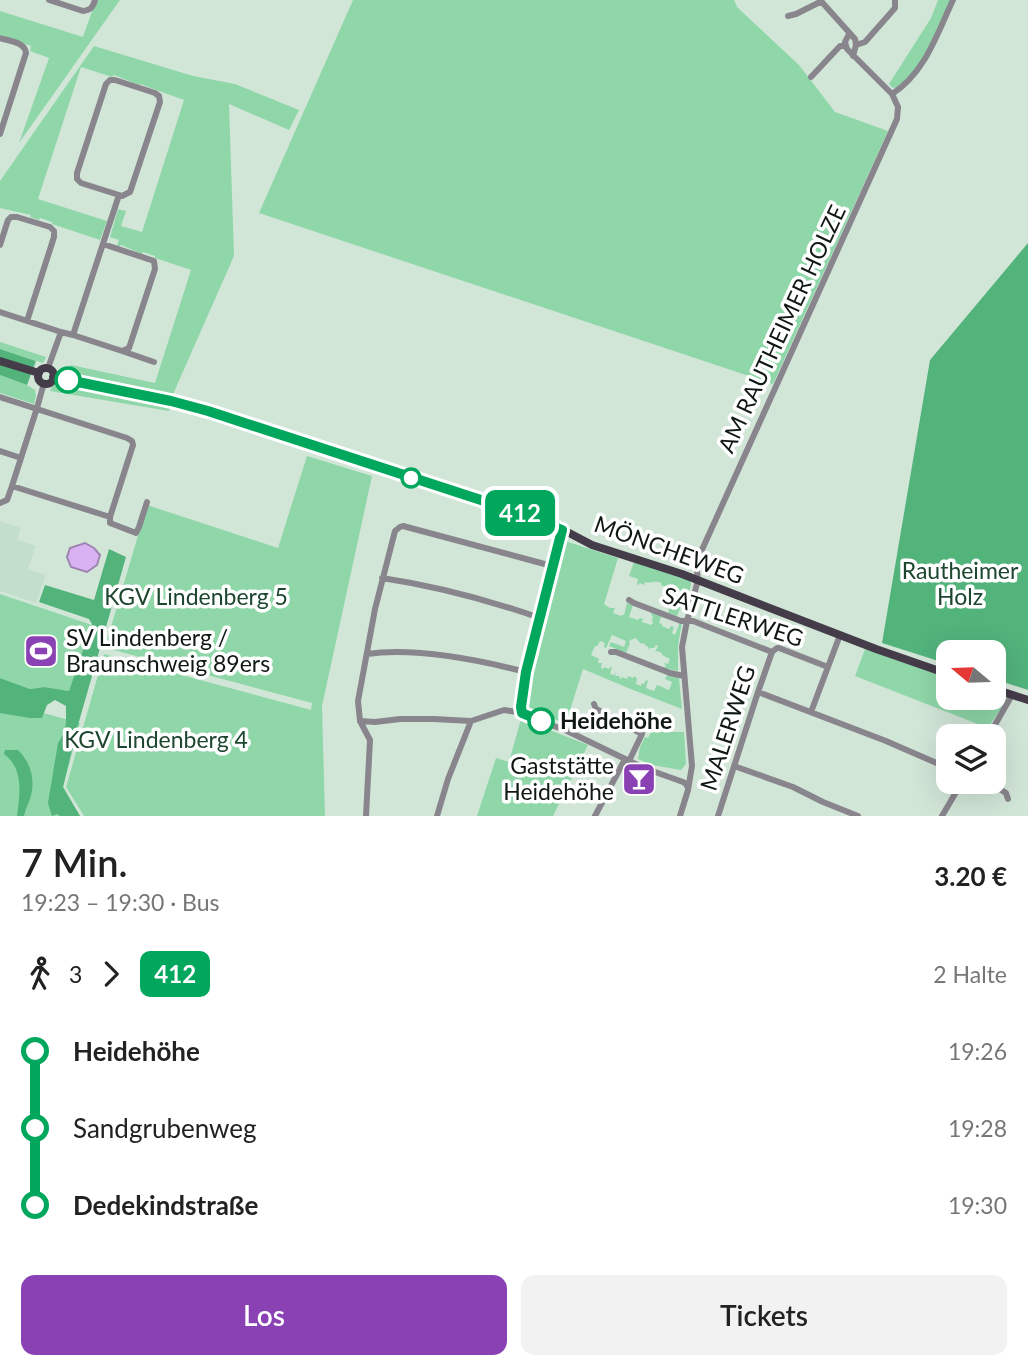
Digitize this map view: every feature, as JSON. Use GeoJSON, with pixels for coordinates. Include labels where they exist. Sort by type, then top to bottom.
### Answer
{"type":"FeatureCollection","features":[{"type":"Feature","properties":{"kind":"main road"},"geometry":{"type":"LineString","coordinates":[[0,360],[39,373]]}},
{"type":"Feature","properties":{"kind":"main road"},"geometry":{"type":"LineString","coordinates":[[48,368],[53,372],[53,377],[49,383],[44,383],[39,379],[39,373],[48,368]]}},
{"type":"Feature","properties":{"kind":"main road","name":"MÖNCHEWEG"},"geometry":{"type":"LineString","coordinates":[[53,377],[208,411],[527,515],[592,545],[698,580],[936,670]]}},
{"type":"Feature","properties":{"kind":"main road"},"geometry":{"type":"LineString","coordinates":[[1006,693],[1028,700]]}},
{"type":"Feature","properties":{"kind":"street"},"geometry":{"type":"LineString","coordinates":[[49,0],[83,11],[93,7],[95,0]]}},
{"type":"Feature","properties":{"kind":"street"},"geometry":{"type":"LineString","coordinates":[[856,45],[865,42],[895,8],[895,0]]}},
{"type":"Feature","properties":{"kind":"street"},"geometry":{"type":"LineString","coordinates":[[845,46],[892,94],[901,88],[925,61],[953,0]]}},
{"type":"Feature","properties":{"kind":"street"},"geometry":{"type":"LineString","coordinates":[[788,16],[796,15],[820,1],[855,39],[853,56]]}},
{"type":"Feature","properties":{"kind":"street"},"geometry":{"type":"LineString","coordinates":[[845,46],[849,34]]}},
{"type":"Feature","properties":{"kind":"street"},"geometry":{"type":"LineString","coordinates":[[0,38],[26,48],[0,134]]}},
{"type":"Feature","properties":{"kind":"street"},"geometry":{"type":"LineString","coordinates":[[811,77],[840,46],[845,46]]}},
{"type":"Feature","properties":{"kind":"street"},"geometry":{"type":"LineString","coordinates":[[110,80],[155,93],[160,102],[130,192],[119,195],[81,183],[77,179],[106,84],[110,80]]}},
{"type":"Feature","properties":{"kind":"street","name":"AM RAUTHEIMER HOLZE"},"geometry":{"type":"LineString","coordinates":[[680,816],[692,766],[682,647],[698,580],[696,563],[894,126],[898,107],[892,94]]}},
{"type":"Feature","properties":{"kind":"street"},"geometry":{"type":"LineString","coordinates":[[73,335],[119,195]]}},
{"type":"Feature","properties":{"kind":"street"},"geometry":{"type":"LineString","coordinates":[[0,245],[11,217],[50,227],[54,231],[27,321]]}},
{"type":"Feature","properties":{"kind":"street"},"geometry":{"type":"LineString","coordinates":[[103,244],[154,261],[155,269],[129,348],[122,351]]}},
{"type":"Feature","properties":{"kind":"street"},"geometry":{"type":"LineString","coordinates":[[0,312],[154,362]]}},
{"type":"Feature","properties":{"kind":"street"},"geometry":{"type":"LineString","coordinates":[[48,368],[61,332]]}},
{"type":"Feature","properties":{"kind":"street"},"geometry":{"type":"LineString","coordinates":[[0,503],[7,500],[44,383]]}},
{"type":"Feature","properties":{"kind":"street"},"geometry":{"type":"LineString","coordinates":[[0,397],[127,438],[132,442],[132,448],[110,523],[136,533],[147,502]]}},
{"type":"Feature","properties":{"kind":"street"},"geometry":{"type":"LineString","coordinates":[[0,452],[21,458]]}},
{"type":"Feature","properties":{"kind":"street"},"geometry":{"type":"LineString","coordinates":[[12,486],[110,517]]}},
{"type":"Feature","properties":{"kind":"street"},"geometry":{"type":"LineString","coordinates":[[366,816],[370,740],[360,721],[358,701],[382,578],[397,528],[403,526],[552,566]]}},
{"type":"Feature","properties":{"kind":"street"},"geometry":{"type":"LineString","coordinates":[[521,711],[526,672],[562,530]]}},
{"type":"Feature","properties":{"kind":"street"},"geometry":{"type":"LineString","coordinates":[[382,578],[469,595],[540,618]]}},
{"type":"Feature","properties":{"kind":"street","name":"SATTLERWEG"},"geometry":{"type":"LineString","coordinates":[[629,600],[681,621],[693,621],[772,652],[779,648],[828,667]]}},
{"type":"Feature","properties":{"kind":"street"},"geometry":{"type":"LineString","coordinates":[[811,712],[840,635]]}},
{"type":"Feature","properties":{"kind":"street"},"geometry":{"type":"LineString","coordinates":[[367,654],[393,652],[455,658],[526,672]]}},
{"type":"Feature","properties":{"kind":"street"},"geometry":{"type":"LineString","coordinates":[[611,652],[684,676]]}},
{"type":"Feature","properties":{"kind":"street","name":"MALERWEG"},"geometry":{"type":"LineString","coordinates":[[718,816],[772,652]]}},
{"type":"Feature","properties":{"kind":"street"},"geometry":{"type":"LineString","coordinates":[[758,692],[893,743],[936,763]]}},
{"type":"Feature","properties":{"kind":"street"},"geometry":{"type":"LineString","coordinates":[[995,724],[1012,695]]}},
{"type":"Feature","properties":{"kind":"street"},"geometry":{"type":"LineString","coordinates":[[594,704],[596,709],[642,733],[599,815]]}},
{"type":"Feature","properties":{"kind":"street"},"geometry":{"type":"LineString","coordinates":[[360,721],[471,720],[505,710],[521,711]]}},
{"type":"Feature","properties":{"kind":"street"},"geometry":{"type":"LineString","coordinates":[[521,711],[526,716],[565,730],[627,760],[683,782],[688,790]]}},
{"type":"Feature","properties":{"kind":"street"},"geometry":{"type":"LineString","coordinates":[[437,816],[447,779],[471,720]]}},
{"type":"Feature","properties":{"kind":"street"},"geometry":{"type":"LineString","coordinates":[[734,766],[858,816]]}},
{"type":"Feature","properties":{"kind":"street"},"geometry":{"type":"LineString","coordinates":[[1006,793],[1008,799]]}},
{"type":"Feature","properties":{"kind":"street"},"geometry":{"type":"LineString","coordinates":[[942,816],[955,794]]}},
{"type":"Feature","properties":{"kind":"shaded area"},"geometry":{"type":"Polygon","coordinates":[[[0,521],[21,528],[17,540],[36,546],[28,569],[46,575],[36,603],[0,591],[0,521]]]}},
{"type":"Feature","properties":{"kind":"shaded area"},"geometry":{"type":"Polygon","coordinates":[[[85,543],[100,555],[97,565],[87,572],[71,567],[67,557],[70,548],[85,543]]]}},
{"type":"Feature","properties":{"kind":"green space"},"geometry":{"type":"Polygon","coordinates":[[[96,0],[120,0],[19,143],[49,58],[30,51],[31,46],[0,35],[0,11],[83,37],[96,0]]]}},
{"type":"Feature","properties":{"kind":"green space"},"geometry":{"type":"Polygon","coordinates":[[[353,0],[734,0],[737,7],[799,65],[835,112],[888,131],[773,384],[259,213],[353,0]]]}},
{"type":"Feature","properties":{"kind":"green space"},"geometry":{"type":"Polygon","coordinates":[[[938,0],[951,0],[921,63],[901,87],[893,88],[889,84],[931,18],[938,0]]]}},
{"type":"Feature","properties":{"kind":"green space"},"geometry":{"type":"Polygon","coordinates":[[[94,46],[193,76],[235,84],[299,110],[289,130],[229,104],[234,256],[174,392],[169,411],[50,391],[63,367],[69,369],[71,365],[155,383],[191,270],[143,252],[142,254],[121,245],[117,246],[119,240],[110,237],[118,209],[126,211],[121,226],[142,232],[184,100],[114,75],[112,77],[81,67],[38,199],[107,221],[100,240],[40,218],[30,217],[31,215],[0,208],[0,181],[94,46]]]}},
{"type":"Feature","properties":{"kind":"green space","name":"Rautheimer Holz"},"geometry":{"type":"Polygon","coordinates":[[[1028,243],[1028,690],[1006,683],[1006,640],[936,640],[936,660],[882,643],[930,360],[1028,243]]]}},
{"type":"Feature","properties":{"kind":"green space"},"geometry":{"type":"Polygon","coordinates":[[[0,342],[46,357],[43,363],[0,349],[0,342]]]}},
{"type":"Feature","properties":{"kind":"green space"},"geometry":{"type":"Polygon","coordinates":[[[0,349],[36,361],[27,385],[0,375],[0,349]]]}},
{"type":"Feature","properties":{"kind":"green space"},"geometry":{"type":"Polygon","coordinates":[[[0,375],[35,390],[34,404],[0,393],[0,375]]]}},
{"type":"Feature","properties":{"kind":"green space"},"geometry":{"type":"Polygon","coordinates":[[[307,456],[372,476],[322,706],[325,816],[84,816],[66,787],[104,654],[311,710],[312,703],[110,649],[106,644],[147,505],[278,548],[307,456]]]}},
{"type":"Feature","properties":{"kind":"green space"},"geometry":{"type":"Polygon","coordinates":[[[565,541],[618,558],[604,604],[615,608],[613,613],[624,615],[627,603],[633,605],[629,617],[643,619],[642,622],[651,625],[652,612],[667,619],[661,617],[659,623],[669,629],[674,627],[672,633],[675,635],[680,622],[682,623],[678,645],[678,671],[663,668],[666,666],[664,663],[668,664],[670,659],[655,652],[658,646],[649,650],[636,638],[630,640],[626,653],[609,646],[611,642],[624,647],[626,641],[612,635],[606,648],[605,643],[600,641],[591,655],[599,659],[601,668],[612,667],[610,674],[614,675],[616,672],[615,676],[620,676],[621,679],[635,676],[636,684],[641,686],[646,680],[646,688],[654,691],[657,685],[669,690],[672,682],[665,679],[667,675],[679,678],[682,709],[583,669],[566,723],[527,710],[531,671],[565,541]]]}},
{"type":"Feature","properties":{"kind":"green space"},"geometry":{"type":"Polygon","coordinates":[[[109,549],[126,557],[63,787],[80,816],[52,816],[48,803],[58,743],[66,723],[66,706],[55,700],[47,705],[42,718],[0,713],[0,678],[30,689],[44,687],[69,691],[92,624],[89,619],[39,602],[45,585],[94,600],[109,549]]]}},
{"type":"Feature","properties":{"kind":"green space"},"geometry":{"type":"Polygon","coordinates":[[[634,562],[690,580],[686,607],[681,606],[677,616],[668,613],[669,609],[675,609],[678,599],[669,597],[672,589],[657,582],[637,585],[638,579],[629,576],[634,562]]]}},
{"type":"Feature","properties":{"kind":"green space","name":"SV Lindenberg / Braunschweig 89ers"},"geometry":{"type":"Polygon","coordinates":[[[0,594],[92,625],[69,691],[44,687],[30,689],[0,678],[0,594]]]}},
{"type":"Feature","properties":{"kind":"green space"},"geometry":{"type":"Polygon","coordinates":[[[865,649],[936,674],[936,708],[855,676],[865,649]]]}},
{"type":"Feature","properties":{"kind":"green space"},"geometry":{"type":"Polygon","coordinates":[[[0,701],[80,723],[63,787],[80,816],[0,816],[0,701]]]}},
{"type":"Feature","properties":{"kind":"green space"},"geometry":{"type":"Polygon","coordinates":[[[942,710],[1000,710],[991,724],[978,724],[942,710]]]}},
{"type":"Feature","properties":{"kind":"green space"},"geometry":{"type":"Polygon","coordinates":[[[521,719],[588,745],[553,816],[477,816],[496,758],[509,762],[521,719]]]}},
{"type":"Feature","properties":{"kind":"green space"},"geometry":{"type":"Polygon","coordinates":[[[654,726],[666,728],[666,732],[684,732],[686,764],[681,770],[652,765],[638,759],[640,747],[654,726]]]}},
{"type":"Feature","properties":{"kind":"green space"},"geometry":{"type":"Polygon","coordinates":[[[5,750],[18,750],[31,772],[32,792],[24,816],[17,816],[18,774],[4,754],[5,750]]]}},
{"type":"Feature","properties":{"kind":"bus line","name":"412"},"geometry":{"type":"LineString","coordinates":[[68,380],[208,411],[527,515],[562,530],[526,672],[521,707],[526,716],[541,721]]}},
{"type":"Feature","properties":{"kind":"place","name":"SV Lindenberg / Braunschweig 89ers"},"geometry":{"type":"Point","coordinates":[41,651]}},
{"type":"Feature","properties":{"kind":"place","name":"Heidehöhe"},"geometry":{"type":"Point","coordinates":[541,721]}},
{"type":"Feature","properties":{"kind":"place","name":"Gaststätte Heidehöhe"},"geometry":{"type":"Point","coordinates":[639,779]}},
{"type":"Feature","properties":{"kind":"park label","name":"KGV Lindenberg 5"},"geometry":{"type":"Point","coordinates":[196,597]}},
{"type":"Feature","properties":{"kind":"park label","name":"KGV Lindenberg 4"},"geometry":{"type":"Point","coordinates":[156,740]}}]}
